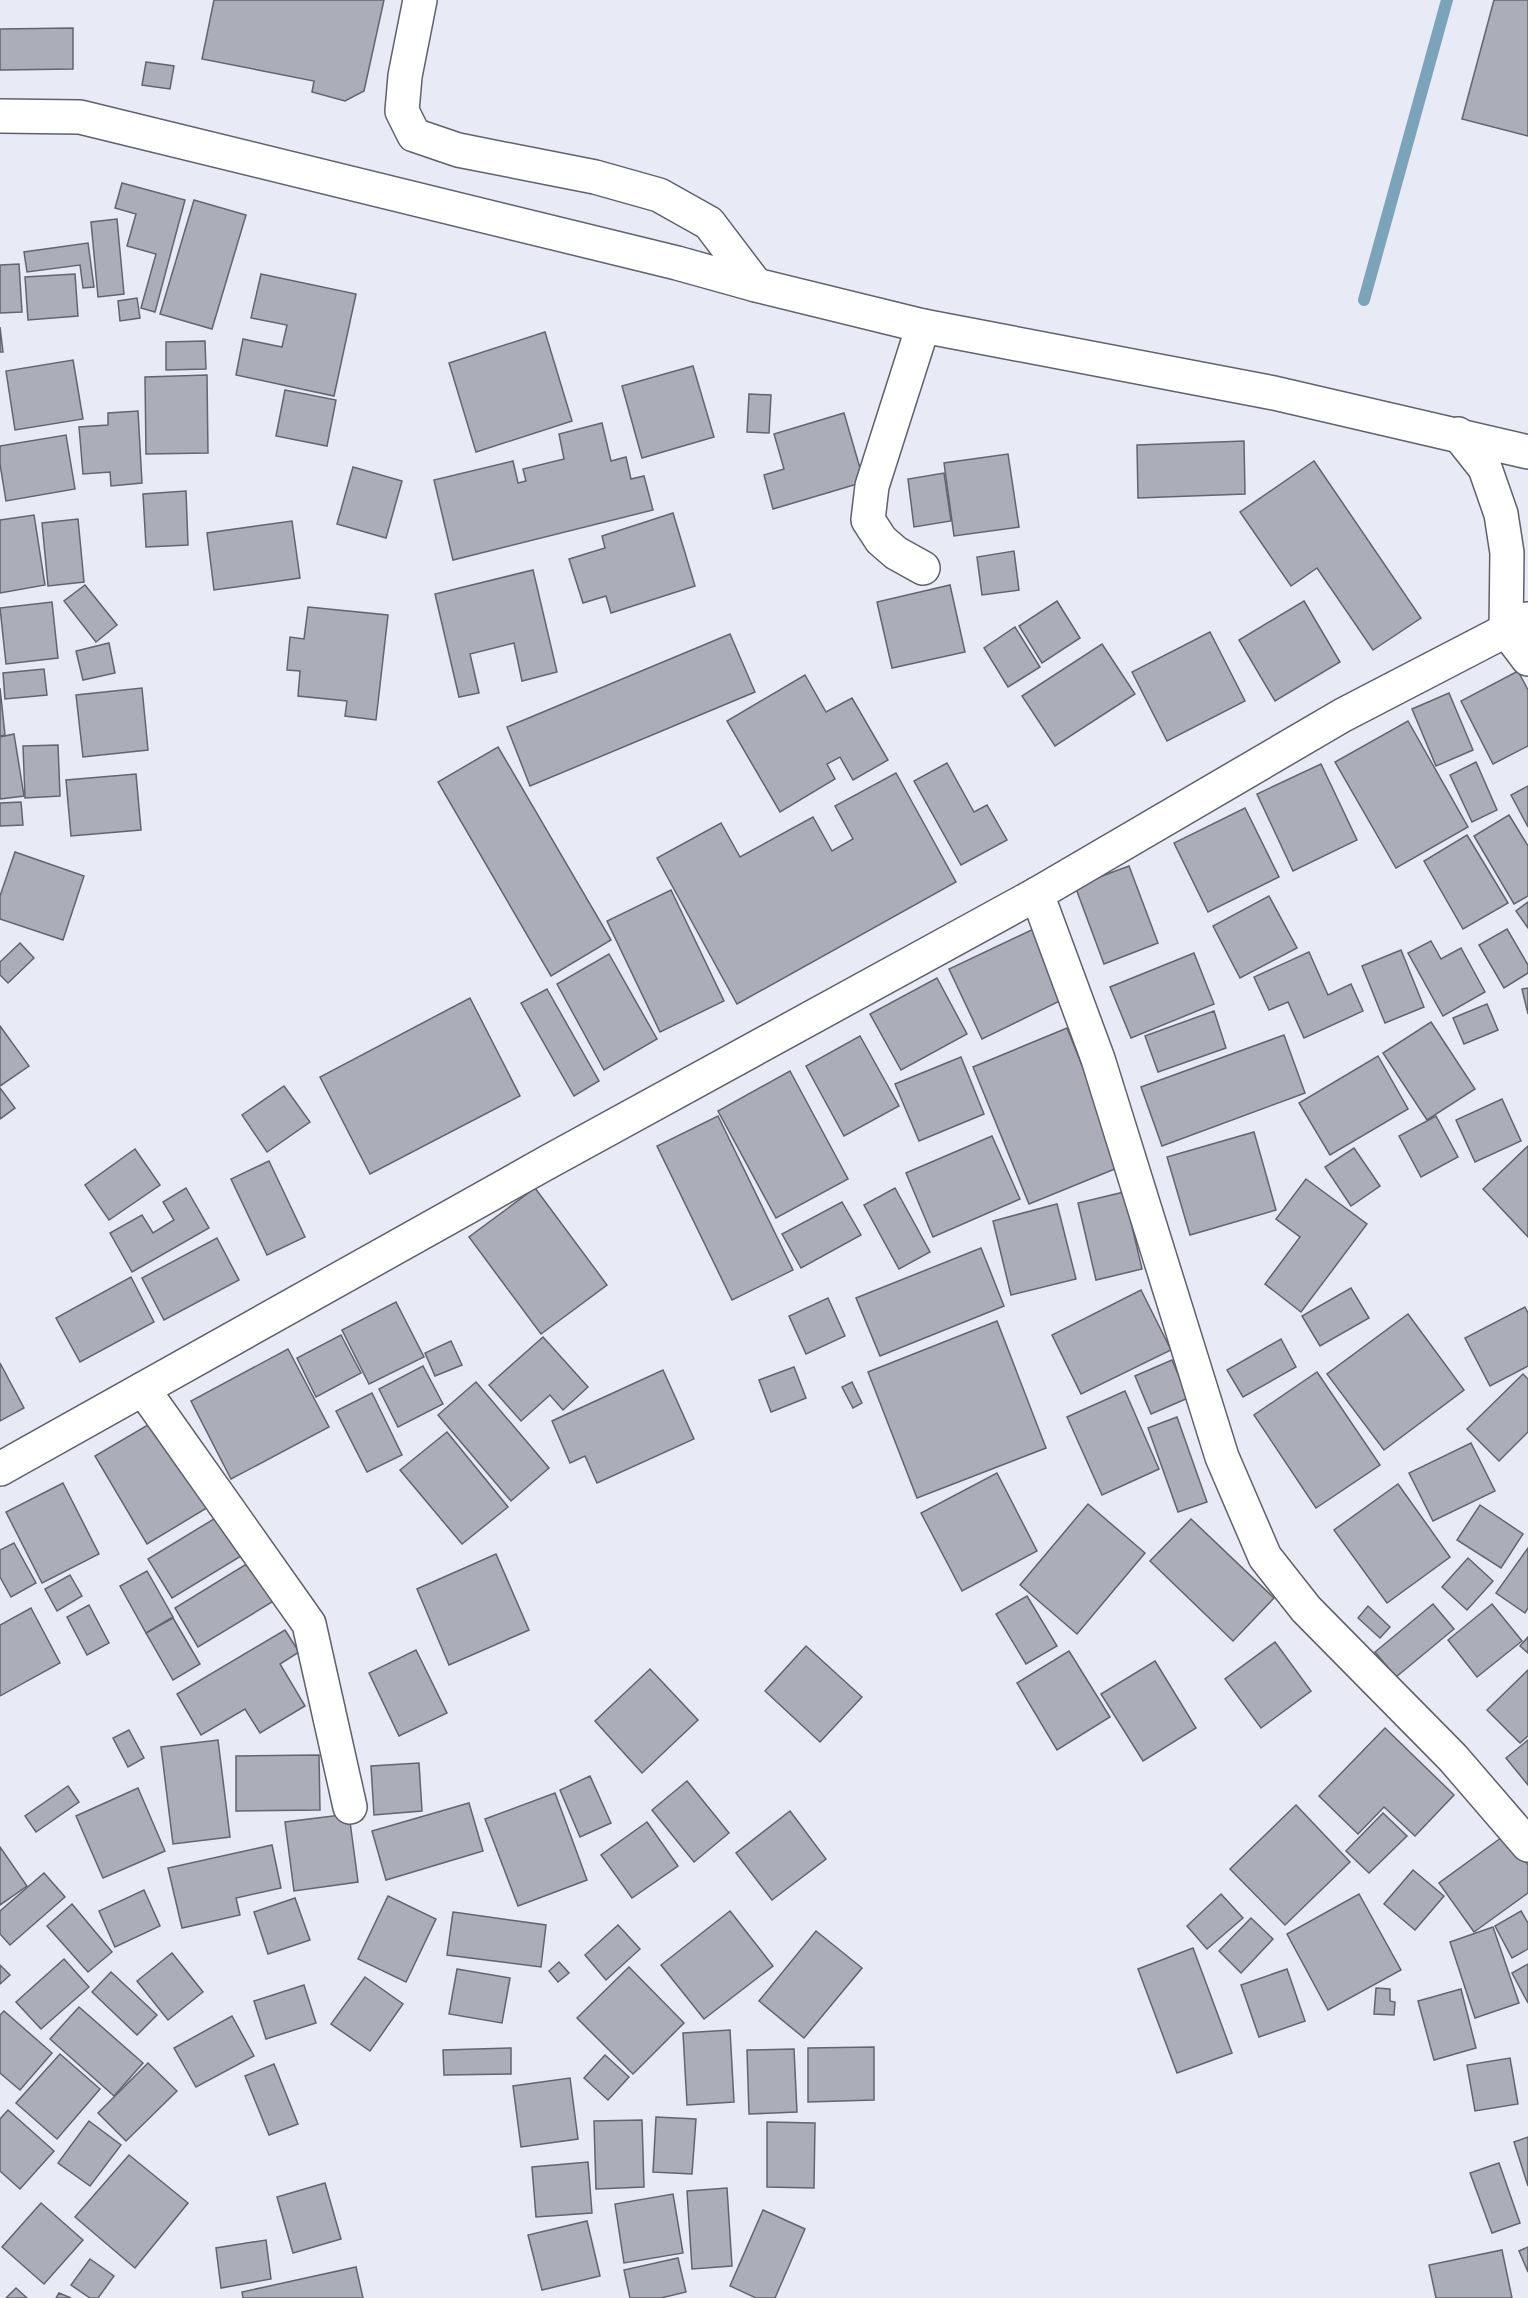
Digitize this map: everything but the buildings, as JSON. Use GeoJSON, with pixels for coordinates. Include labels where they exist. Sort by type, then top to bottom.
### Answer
{"type":"FeatureCollection","features":[{"type":"Feature","properties":{"kind":"street"},"geometry":{"type":"LineString","coordinates":[[420,0],[405,76],[402,111],[414,135],[458,150],[595,177],[659,195],[709,223],[756,285]]}},
{"type":"Feature","properties":{"kind":"street"},"geometry":{"type":"LineString","coordinates":[[0,116],[80,117],[665,260],[923,326],[1274,393],[1528,452]]}},
{"type":"Feature","properties":{"kind":"street"},"geometry":{"type":"LineString","coordinates":[[922,568],[896,553],[881,540],[868,520],[872,486],[923,326]]}},
{"type":"Feature","properties":{"kind":"street"},"geometry":{"type":"LineString","coordinates":[[1458,434],[1485,468],[1501,514],[1517,625],[1528,659]]}},
{"type":"Feature","properties":{"kind":"street"},"geometry":{"type":"LineString","coordinates":[[0,1470],[558,1156],[1037,894],[1343,715],[1517,625]]}},
{"type":"Feature","properties":{"kind":"street"},"geometry":{"type":"LineString","coordinates":[[1037,894],[1098,1059],[1222,1457],[1265,1557],[1306,1609],[1453,1758],[1528,1845]]}},
{"type":"Feature","properties":{"kind":"street"},"geometry":{"type":"LineString","coordinates":[[143,1389],[309,1624],[350,1807]]}},
{"type":"Feature","properties":{"kind":"waterway"},"geometry":{"type":"LineString","coordinates":[[1364,300],[1447,0]]}}]}
